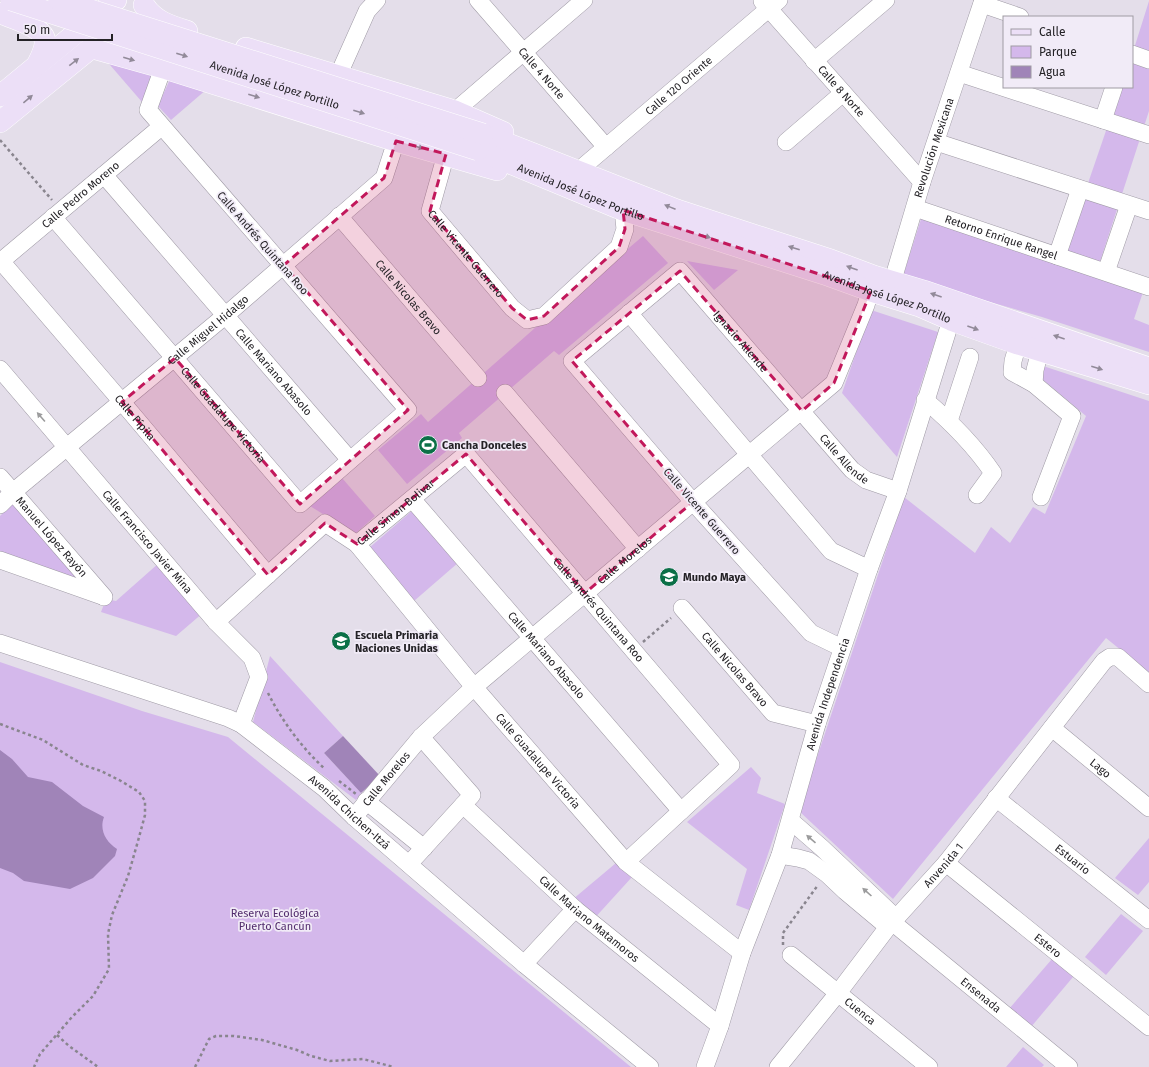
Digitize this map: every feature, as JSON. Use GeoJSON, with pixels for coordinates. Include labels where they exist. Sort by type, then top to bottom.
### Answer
{"type":"FeatureCollection","features":[{"type":"Feature","properties":{"kind":"main road","name":"Avenida José López Portillo"},"geometry":{"type":"LineString","coordinates":[[12,0],[480,142]]}},
{"type":"Feature","properties":{"kind":"main road"},"geometry":{"type":"LineString","coordinates":[[24,22],[37,22],[44,19],[51,7],[52,0]]}},
{"type":"Feature","properties":{"kind":"main road","name":"Avenida José López Portillo"},"geometry":{"type":"LineString","coordinates":[[59,0],[480,142],[577,181],[677,210],[831,260],[919,306],[950,320],[1018,344],[1149,384]]}},
{"type":"Feature","properties":{"kind":"main road"},"geometry":{"type":"LineString","coordinates":[[0,96],[116,0]]}},
{"type":"Feature","properties":{"kind":"main road"},"geometry":{"type":"LineString","coordinates":[[0,122],[147,3],[149,13],[165,23],[183,30],[455,111],[497,129],[577,181]]}},
{"type":"Feature","properties":{"kind":"main road"},"geometry":{"type":"LineString","coordinates":[[0,13],[24,22],[40,31],[45,40],[43,53],[36,67]]}},
{"type":"Feature","properties":{"kind":"main road"},"geometry":{"type":"LineString","coordinates":[[165,69],[159,52],[161,43],[166,36],[174,31],[183,30]]}},
{"type":"Feature","properties":{"kind":"main road"},"geometry":{"type":"LineString","coordinates":[[92,48],[165,69],[396,141],[446,154],[474,164],[577,181]]}},
{"type":"Feature","properties":{"kind":"main road","name":"Avenida José López Portillo"},"geometry":{"type":"LineString","coordinates":[[577,181],[623,210],[824,274],[881,286],[924,291],[1149,368]]}},
{"type":"Feature","properties":{"kind":"street"},"geometry":{"type":"LineString","coordinates":[[338,76],[367,11],[376,0]]}},
{"type":"Feature","properties":{"kind":"street","name":"Calle 4 Norte"},"geometry":{"type":"LineString","coordinates":[[478,0],[606,148]]}},
{"type":"Feature","properties":{"kind":"street"},"geometry":{"type":"LineString","coordinates":[[455,111],[584,0]]}},
{"type":"Feature","properties":{"kind":"street"},"geometry":{"type":"LineString","coordinates":[[814,61],[886,0]]}},
{"type":"Feature","properties":{"kind":"street"},"geometry":{"type":"LineString","coordinates":[[982,2],[1017,16]]}},
{"type":"Feature","properties":{"kind":"street","name":"Revolución Mexicana"},"geometry":{"type":"LineString","coordinates":[[881,286],[915,208],[922,182],[982,2]]}},
{"type":"Feature","properties":{"kind":"street","name":"Calle 8 Norte"},"geometry":{"type":"LineString","coordinates":[[769,3],[814,61],[922,182]]}},
{"type":"Feature","properties":{"kind":"street","name":"Calle 120 Oriente"},"geometry":{"type":"LineString","coordinates":[[577,181],[606,148],[769,3]]}},
{"type":"Feature","properties":{"kind":"street"},"geometry":{"type":"LineString","coordinates":[[1133,54],[1149,60]]}},
{"type":"Feature","properties":{"kind":"street","name":"Calle Andrés Quintana Roo"},"geometry":{"type":"LineString","coordinates":[[165,69],[148,110],[161,127],[284,266],[408,410],[350,460]]}},
{"type":"Feature","properties":{"kind":"street"},"geometry":{"type":"LineString","coordinates":[[959,73],[1003,87]]}},
{"type":"Feature","properties":{"kind":"street"},"geometry":{"type":"LineString","coordinates":[[1005,88],[1149,135]]}},
{"type":"Feature","properties":{"kind":"street"},"geometry":{"type":"LineString","coordinates":[[1103,120],[1114,88]]}},
{"type":"Feature","properties":{"kind":"street"},"geometry":{"type":"LineString","coordinates":[[786,142],[844,93]]}},
{"type":"Feature","properties":{"kind":"street","name":"Calle Pedro Moreno"},"geometry":{"type":"LineString","coordinates":[[0,261],[161,127]]}},
{"type":"Feature","properties":{"kind":"street","name":"Calle Miguel Hidalgo"},"geometry":{"type":"LineString","coordinates":[[0,505],[13,492],[284,266],[339,216],[384,178],[396,141]]}},
{"type":"Feature","properties":{"kind":"street"},"geometry":{"type":"LineString","coordinates":[[936,142],[1149,211]]}},
{"type":"Feature","properties":{"kind":"street","name":"Calle Vicente Guerrero"},"geometry":{"type":"LineString","coordinates":[[446,154],[430,211],[512,308],[527,320],[544,316],[619,247],[625,229],[623,210]]}},
{"type":"Feature","properties":{"kind":"street","name":"Calle Mariano Abasolo"},"geometry":{"type":"LineString","coordinates":[[104,175],[350,460]]}},
{"type":"Feature","properties":{"kind":"street","name":"Retorno Enrique Rangel"},"geometry":{"type":"LineString","coordinates":[[915,208],[1057,256],[1080,188]]}},
{"type":"Feature","properties":{"kind":"street"},"geometry":{"type":"LineString","coordinates":[[1106,272],[1129,205]]}},
{"type":"Feature","properties":{"kind":"street","name":"Calle Guadalupe Victoria"},"geometry":{"type":"LineString","coordinates":[[57,214],[175,358],[300,504],[350,460]]}},
{"type":"Feature","properties":{"kind":"street","name":"Calle Nicolas Bravo"},"geometry":{"type":"LineString","coordinates":[[339,216],[478,378]]}},
{"type":"Feature","properties":{"kind":"street"},"geometry":{"type":"LineString","coordinates":[[1057,256],[1149,286]]}},
{"type":"Feature","properties":{"kind":"street","name":"Calle Pípila"},"geometry":{"type":"LineString","coordinates":[[0,261],[122,402],[268,575]]}},
{"type":"Feature","properties":{"kind":"street","name":"Ignacio Allende"},"geometry":{"type":"LineString","coordinates":[[629,313],[680,271],[802,411]]}},
{"type":"Feature","properties":{"kind":"street","name":"Calle Morelos"},"geometry":{"type":"LineString","coordinates":[[354,817],[421,737],[474,687],[834,383],[881,286]]}},
{"type":"Feature","properties":{"kind":"street"},"geometry":{"type":"LineString","coordinates":[[629,313],[831,551],[869,569]]}},
{"type":"Feature","properties":{"kind":"street","name":"Calle Vicente Guerrero"},"geometry":{"type":"LineString","coordinates":[[629,313],[572,361],[693,502],[811,633],[842,648]]}},
{"type":"Feature","properties":{"kind":"street","name":"Avenida Independencia"},"geometry":{"type":"LineString","coordinates":[[705,1067],[720,1026],[742,953],[780,855],[791,821],[817,724],[869,569],[898,491],[950,320]]}},
{"type":"Feature","properties":{"kind":"street"},"geometry":{"type":"LineString","coordinates":[[1018,344],[1013,361],[1012,372],[1034,384],[1072,416],[1041,497]]}},
{"type":"Feature","properties":{"kind":"street"},"geometry":{"type":"LineString","coordinates":[[1034,384],[1034,370],[1040,351]]}},
{"type":"Feature","properties":{"kind":"street"},"geometry":{"type":"LineString","coordinates":[[949,421],[970,357]]}},
{"type":"Feature","properties":{"kind":"street","name":"Calle Francisco Javier Mina"},"geometry":{"type":"LineString","coordinates":[[0,369],[216,622],[252,658],[259,677]]}},
{"type":"Feature","properties":{"kind":"street"},"geometry":{"type":"LineString","coordinates":[[505,393],[638,548]]}},
{"type":"Feature","properties":{"kind":"street"},"geometry":{"type":"LineString","coordinates":[[925,400],[949,421],[983,458],[992,473],[977,495]]}},
{"type":"Feature","properties":{"kind":"street","name":"Calle Allende"},"geometry":{"type":"LineString","coordinates":[[802,411],[852,470],[866,480],[898,491]]}},
{"type":"Feature","properties":{"kind":"street","name":"Calle Andrés Quintana Roo"},"geometry":{"type":"LineString","coordinates":[[466,454],[731,765],[681,811]]}},
{"type":"Feature","properties":{"kind":"street","name":"Calle Simon Bolivar"},"geometry":{"type":"LineString","coordinates":[[216,622],[325,523],[357,544],[466,454]]}},
{"type":"Feature","properties":{"kind":"street","name":"Manuel López Rayón"},"geometry":{"type":"LineString","coordinates":[[0,477],[104,597],[0,560]]}},
{"type":"Feature","properties":{"kind":"street","name":"Calle Mariano Abasolo"},"geometry":{"type":"LineString","coordinates":[[412,499],[681,811]]}},
{"type":"Feature","properties":{"kind":"street","name":"Calle Guadalupe Victoria"},"geometry":{"type":"LineString","coordinates":[[357,544],[474,687],[626,862],[742,953]]}},
{"type":"Feature","properties":{"kind":"street","name":"Calle Nicolas Bravo"},"geometry":{"type":"LineString","coordinates":[[682,608],[773,713],[817,724]]}},
{"type":"Feature","properties":{"kind":"street","name":"Avenida Chichen-Itzá"},"geometry":{"type":"LineString","coordinates":[[0,643],[228,718],[242,724],[324,788],[354,817],[524,964],[650,1067]]}},
{"type":"Feature","properties":{"kind":"street","name":"Anvenida 1"},"geometry":{"type":"LineString","coordinates":[[786,1064],[892,923],[946,863],[1104,661],[1110,657],[1118,657],[1149,684]]}},
{"type":"Feature","properties":{"kind":"street"},"geometry":{"type":"LineString","coordinates":[[242,724],[259,677]]}},
{"type":"Feature","properties":{"kind":"street","name":"Lago"},"geometry":{"type":"LineString","coordinates":[[1052,728],[1149,808]]}},
{"type":"Feature","properties":{"kind":"street"},"geometry":{"type":"LineString","coordinates":[[409,864],[472,795],[421,737]]}},
{"type":"Feature","properties":{"kind":"street","name":"Estuario"},"geometry":{"type":"LineString","coordinates":[[996,798],[1149,920]]}},
{"type":"Feature","properties":{"kind":"street"},"geometry":{"type":"LineString","coordinates":[[366,801],[424,848]]}},
{"type":"Feature","properties":{"kind":"street","name":"Calle Mariano Matamoros"},"geometry":{"type":"LineString","coordinates":[[463,805],[575,909],[720,1026]]}},
{"type":"Feature","properties":{"kind":"street"},"geometry":{"type":"LineString","coordinates":[[626,862],[681,811]]}},
{"type":"Feature","properties":{"kind":"street","name":"Ensenada"},"geometry":{"type":"LineString","coordinates":[[791,821],[892,923]]}},
{"type":"Feature","properties":{"kind":"street","name":"Ensenada"},"geometry":{"type":"LineString","coordinates":[[780,855],[809,861],[827,874],[845,891],[892,923],[1069,1067]]}},
{"type":"Feature","properties":{"kind":"street","name":"Estero"},"geometry":{"type":"LineString","coordinates":[[946,863],[1149,1027]]}},
{"type":"Feature","properties":{"kind":"street"},"geometry":{"type":"LineString","coordinates":[[524,964],[575,909]]}},
{"type":"Feature","properties":{"kind":"street","name":"Cuenca"},"geometry":{"type":"LineString","coordinates":[[791,955],[929,1067]]}},
{"type":"Feature","properties":{"kind":"path"},"geometry":{"type":"LineString","coordinates":[[0,140],[57,214]]}},
{"type":"Feature","properties":{"kind":"path"},"geometry":{"type":"LineString","coordinates":[[634,650],[682,608]]}},
{"type":"Feature","properties":{"kind":"path"},"geometry":{"type":"LineString","coordinates":[[259,677],[273,705],[302,746],[329,772]]}},
{"type":"Feature","properties":{"kind":"path"},"geometry":{"type":"LineString","coordinates":[[0,724],[43,740],[83,765],[101,771],[121,781],[139,792],[145,801],[145,815],[138,841],[128,876],[112,916],[108,934],[108,969],[93,996],[72,1017],[40,1054],[34,1067]]}},
{"type":"Feature","properties":{"kind":"path"},"geometry":{"type":"LineString","coordinates":[[335,777],[366,801]]}},
{"type":"Feature","properties":{"kind":"path"},"geometry":{"type":"LineString","coordinates":[[791,955],[783,947],[783,933],[827,874]]}},
{"type":"Feature","properties":{"kind":"path"},"geometry":{"type":"LineString","coordinates":[[57,1035],[69,1046],[98,1067]]}},
{"type":"Feature","properties":{"kind":"path"},"geometry":{"type":"LineString","coordinates":[[195,1067],[209,1039],[216,1036],[234,1036],[278,1044],[330,1061],[363,1059],[394,1067]]}},
{"type":"Feature","properties":{"kind":"highlighted area"},"geometry":{"type":"Polygon","coordinates":[[[396,141],[446,154],[430,211],[512,308],[527,320],[544,316],[619,247],[625,229],[623,210],[871,291],[834,383],[802,411],[680,271],[572,361],[693,502],[585,593],[466,454],[357,544],[325,523],[268,575],[122,402],[175,358],[300,504],[408,410],[284,265],[384,178],[396,141]]]}},
{"type":"Feature","properties":{"kind":"green space"},"geometry":{"type":"Polygon","coordinates":[[[1149,1],[1149,111],[1097,271],[1145,286],[1134,319],[1149,325],[1149,352],[1042,317],[903,276],[922,216],[1061,262],[1121,88],[1133,88],[1133,52],[1149,1]]]}},
{"type":"Feature","properties":{"kind":"green space"},"geometry":{"type":"Polygon","coordinates":[[[104,58],[154,73],[142,102],[104,58]]]}},
{"type":"Feature","properties":{"kind":"green space"},"geometry":{"type":"Polygon","coordinates":[[[171,77],[207,89],[171,120],[158,106],[171,77]]]}},
{"type":"Feature","properties":{"kind":"green space"},"geometry":{"type":"Polygon","coordinates":[[[643,236],[668,263],[559,355],[554,351],[459,433],[462,438],[407,484],[378,450],[421,414],[428,422],[544,320],[643,236]]]}},
{"type":"Feature","properties":{"kind":"green space"},"geometry":{"type":"Polygon","coordinates":[[[687,261],[738,270],[714,290],[687,261]]]}},
{"type":"Feature","properties":{"kind":"green space"},"geometry":{"type":"Polygon","coordinates":[[[871,310],[938,332],[897,457],[842,393],[871,310]]]}},
{"type":"Feature","properties":{"kind":"green space"},"geometry":{"type":"Polygon","coordinates":[[[1031,362],[1149,401],[1149,673],[1106,638],[893,899],[799,811],[904,497],[975,553],[991,527],[1010,543],[1033,507],[1045,514],[1086,416],[1029,368],[1031,362]]]}},
{"type":"Feature","properties":{"kind":"green space"},"geometry":{"type":"Polygon","coordinates":[[[342,478],[375,516],[355,534],[310,506],[342,478]]]}},
{"type":"Feature","properties":{"kind":"green space"},"geometry":{"type":"Polygon","coordinates":[[[15,501],[97,592],[0,556],[0,516],[15,501]]]}},
{"type":"Feature","properties":{"kind":"green space"},"geometry":{"type":"Polygon","coordinates":[[[413,510],[459,562],[414,601],[369,548],[413,510]]]}},
{"type":"Feature","properties":{"kind":"green space"},"geometry":{"type":"Polygon","coordinates":[[[159,563],[204,612],[176,636],[101,612],[106,599],[116,601],[159,563]]]}},
{"type":"Feature","properties":{"kind":"green space"},"geometry":{"type":"Polygon","coordinates":[[[270,656],[343,736],[324,753],[361,793],[356,800],[253,722],[270,656]]]}},
{"type":"Feature","properties":{"kind":"green space","name":"Reserva Ecológica Puerto Cancún"},"geometry":{"type":"Polygon","coordinates":[[[0,662],[142,711],[228,737],[631,1067],[0,1067],[0,662]]]}},
{"type":"Feature","properties":{"kind":"green space"},"geometry":{"type":"Polygon","coordinates":[[[751,767],[761,778],[757,793],[785,804],[749,910],[736,905],[747,869],[687,822],[751,767]]]}},
{"type":"Feature","properties":{"kind":"green space"},"geometry":{"type":"Polygon","coordinates":[[[1149,838],[1149,882],[1138,895],[1115,878],[1149,838]]]}},
{"type":"Feature","properties":{"kind":"green space"},"geometry":{"type":"Polygon","coordinates":[[[616,863],[632,877],[592,921],[572,900],[616,863]]]}},
{"type":"Feature","properties":{"kind":"green space"},"geometry":{"type":"Polygon","coordinates":[[[1121,914],[1143,931],[1106,975],[1085,957],[1121,914]]]}},
{"type":"Feature","properties":{"kind":"green space"},"geometry":{"type":"Polygon","coordinates":[[[1052,959],[1073,977],[1031,1027],[1009,1009],[1052,959]]]}},
{"type":"Feature","properties":{"kind":"green space"},"geometry":{"type":"Polygon","coordinates":[[[1023,1047],[1044,1065],[1042,1067],[1006,1067],[1023,1047]]]}},
{"type":"Feature","properties":{"kind":"water"},"geometry":{"type":"Polygon","coordinates":[[[343,736],[380,776],[361,793],[324,753],[343,736]]]}},
{"type":"Feature","properties":{"kind":"water"},"geometry":{"type":"Polygon","coordinates":[[[0,750],[12,759],[28,777],[52,782],[83,806],[104,817],[102,826],[104,835],[117,849],[115,856],[93,878],[70,889],[24,881],[13,873],[0,868],[0,750]]]}},
{"type":"Feature","properties":{"kind":"place","name":"Cancha Donceles"},"geometry":{"type":"Point","coordinates":[428,445]}},
{"type":"Feature","properties":{"kind":"place","name":"Mundo Maya"},"geometry":{"type":"Point","coordinates":[669,577]}},
{"type":"Feature","properties":{"kind":"place","name":"Escuela Primaria Naciones Unidas"},"geometry":{"type":"Point","coordinates":[341,641]}}]}
